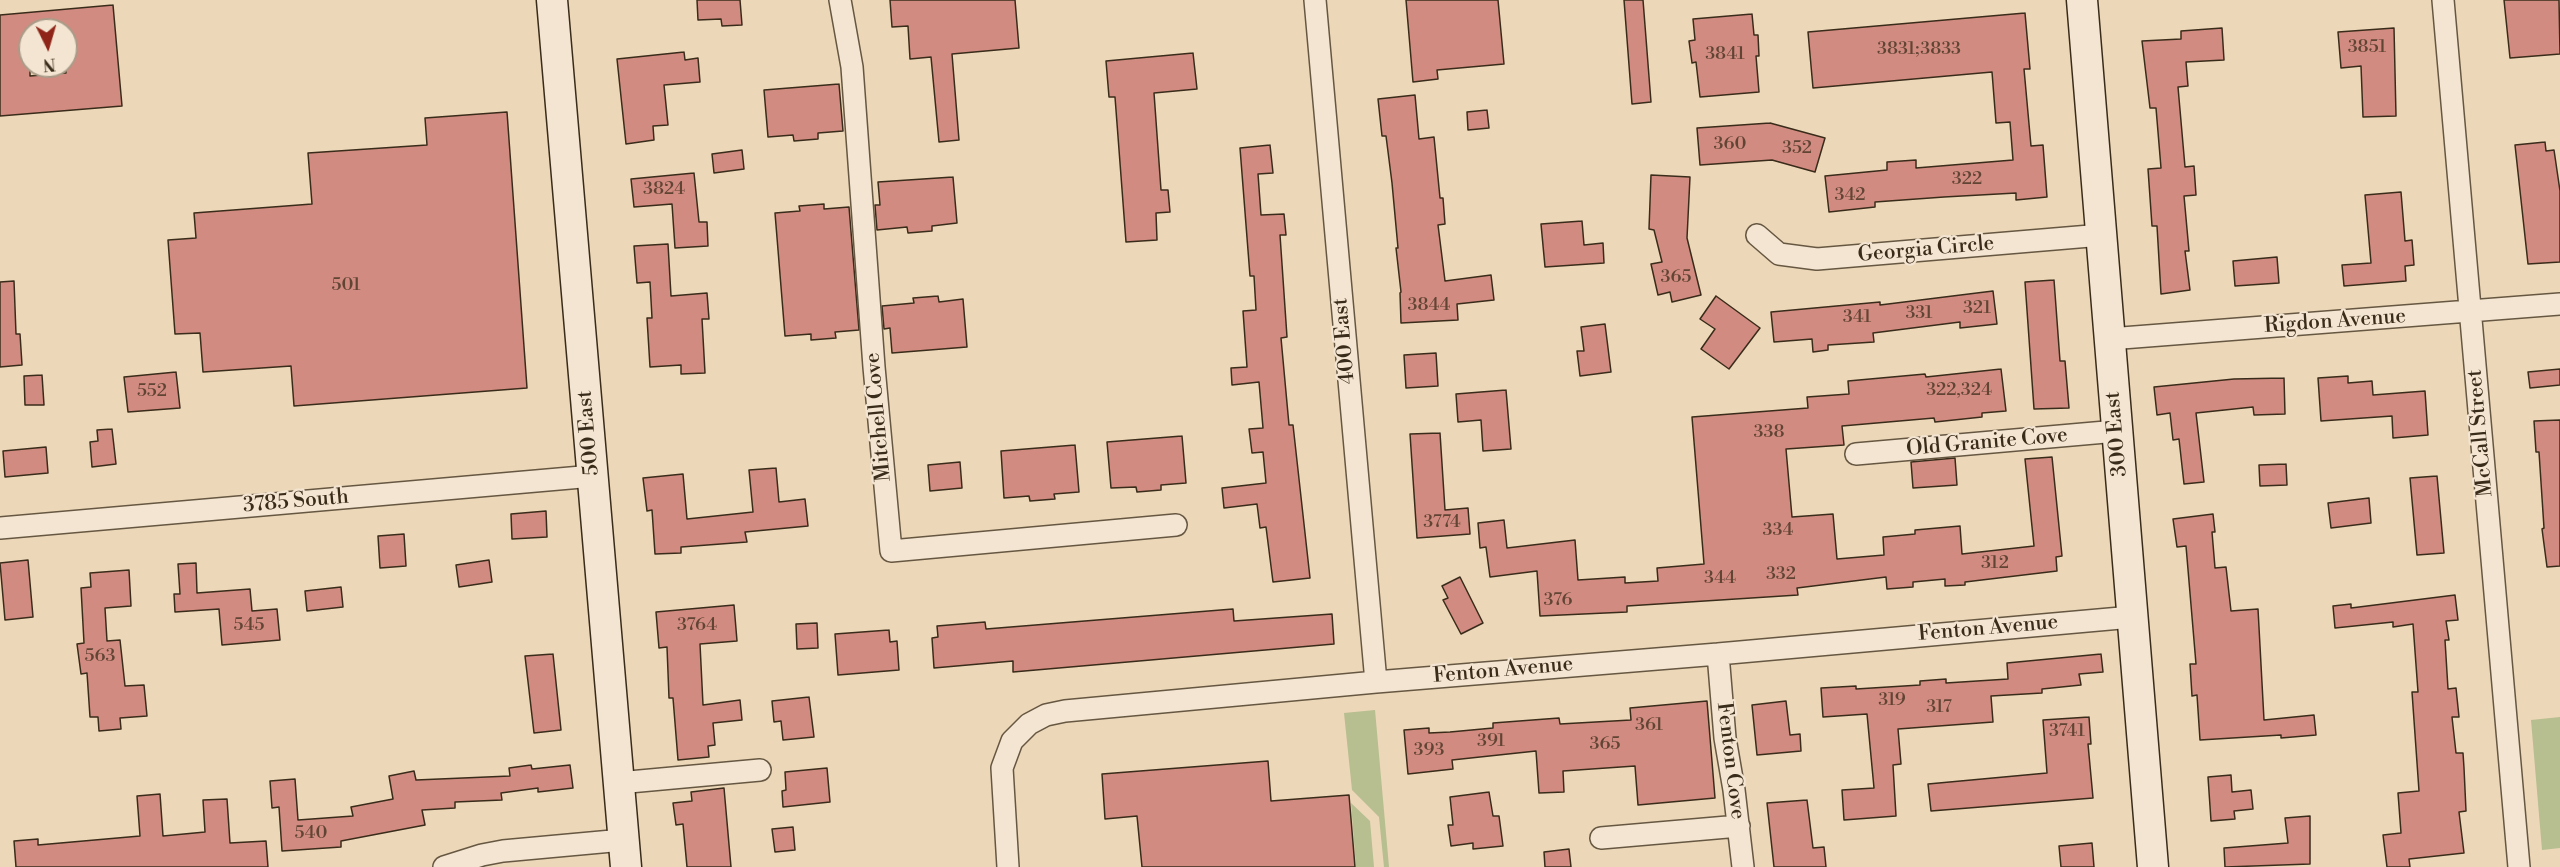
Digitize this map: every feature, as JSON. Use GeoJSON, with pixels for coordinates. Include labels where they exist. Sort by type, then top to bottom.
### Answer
{"type":"FeatureCollection","features":[{"type":"Feature","properties":{"kind":"street","name":"500 East"},"geometry":{"type":"LineString","coordinates":[[552,0],[625,853]]}},
{"type":"Feature","properties":{"kind":"street","name":"Mitchell Cove"},"geometry":{"type":"LineString","coordinates":[[840,0],[852,67],[874,367],[891,551],[1176,525]]}},
{"type":"Feature","properties":{"kind":"street","name":"400 East"},"geometry":{"type":"LineString","coordinates":[[1315,0],[1376,682]]}},
{"type":"Feature","properties":{"kind":"street","name":"300 East"},"geometry":{"type":"LineString","coordinates":[[2082,0],[2153,867]]}},
{"type":"Feature","properties":{"kind":"street","name":"McCall Street"},"geometry":{"type":"LineString","coordinates":[[2443,0],[2519,867]]}},
{"type":"Feature","properties":{"kind":"street","name":"Georgia Circle"},"geometry":{"type":"LineString","coordinates":[[1757,235],[1779,254],[1817,259],[2102,235]]}},
{"type":"Feature","properties":{"kind":"street","name":"Rigdon Avenue"},"geometry":{"type":"LineString","coordinates":[[2109,339],[2560,304]]}},
{"type":"Feature","properties":{"kind":"street","name":"Old Granite Cove"},"geometry":{"type":"LineString","coordinates":[[1856,454],[2117,431]]}},
{"type":"Feature","properties":{"kind":"street","name":"3785 South"},"geometry":{"type":"LineString","coordinates":[[0,528],[593,476]]}},
{"type":"Feature","properties":{"kind":"street","name":"Fenton Avenue"},"geometry":{"type":"LineString","coordinates":[[1008,867],[1002,768],[1012,741],[1029,724],[1046,715],[1065,711],[1376,682],[2132,617]]}},
{"type":"Feature","properties":{"kind":"street","name":"Fenton Cove"},"geometry":{"type":"LineString","coordinates":[[1718,654],[1725,738],[1743,867]]}},
{"type":"Feature","properties":{"kind":"street"},"geometry":{"type":"LineString","coordinates":[[618,783],[760,770]]}},
{"type":"Feature","properties":{"kind":"street"},"geometry":{"type":"LineString","coordinates":[[1601,838],[1739,826]]}},
{"type":"Feature","properties":{"kind":"street"},"geometry":{"type":"LineString","coordinates":[[444,867],[503,851],[625,853]]}},
{"type":"Feature","properties":{"kind":"green space"},"geometry":{"type":"Polygon","coordinates":[[[1375,710],[1389,867],[1384,867],[1379,817],[1352,790],[1344,713],[1375,710]]]}},
{"type":"Feature","properties":{"kind":"green space"},"geometry":{"type":"Polygon","coordinates":[[[2560,717],[2560,848],[2542,850],[2531,720],[2560,717]]]}},
{"type":"Feature","properties":{"kind":"green space"},"geometry":{"type":"Polygon","coordinates":[[[1351,803],[1370,821],[1374,867],[1356,867],[1351,803]]]}},
{"type":"Feature","properties":{"kind":"building"},"geometry":{"type":"Polygon","coordinates":[[[697,0],[740,0],[742,25],[722,26],[721,19],[698,20],[697,0]]]}},
{"type":"Feature","properties":{"kind":"building"},"geometry":{"type":"Polygon","coordinates":[[[890,0],[1015,0],[1019,48],[952,54],[959,140],[939,142],[931,57],[910,59],[908,26],[892,27],[890,0]]]}},
{"type":"Feature","properties":{"kind":"building"},"geometry":{"type":"Polygon","coordinates":[[[1406,0],[1498,0],[1504,64],[1437,70],[1438,79],[1413,82],[1406,0]]]}},
{"type":"Feature","properties":{"kind":"building"},"geometry":{"type":"Polygon","coordinates":[[[1624,0],[1643,0],[1651,102],[1632,104],[1624,0]]]}},
{"type":"Feature","properties":{"kind":"building"},"geometry":{"type":"Polygon","coordinates":[[[2504,0],[2559,0],[2560,54],[2510,58],[2504,0]]]}},
{"type":"Feature","properties":{"kind":"building"},"geometry":{"type":"Polygon","coordinates":[[[113,5],[122,106],[0,116],[0,15],[113,5]]]}},
{"type":"Feature","properties":{"kind":"building"},"geometry":{"type":"Polygon","coordinates":[[[2025,13],[2030,69],[2024,69],[2031,146],[2043,145],[2047,197],[2016,200],[2016,193],[1944,197],[1875,202],[1875,207],[1829,212],[1825,176],[1887,170],[1887,162],[1916,160],[1916,168],[2013,160],[2010,122],[1996,123],[1992,72],[1813,88],[1808,32],[2025,13]]]}},
{"type":"Feature","properties":{"kind":"building"},"geometry":{"type":"Polygon","coordinates":[[[1752,14],[1754,35],[1758,35],[1759,56],[1756,56],[1759,92],[1700,97],[1696,62],[1692,63],[1689,41],[1695,40],[1693,19],[1752,14]]]}},
{"type":"Feature","properties":{"kind":"building"},"geometry":{"type":"Polygon","coordinates":[[[2222,28],[2224,60],[2186,62],[2188,86],[2178,87],[2185,167],[2194,166],[2196,195],[2184,196],[2189,251],[2185,251],[2190,290],[2161,294],[2157,226],[2152,226],[2148,169],[2161,168],[2156,108],[2150,108],[2142,41],[2181,39],[2181,31],[2222,28]]]}},
{"type":"Feature","properties":{"kind":"building"},"geometry":{"type":"Polygon","coordinates":[[[2394,28],[2396,116],[2363,117],[2361,66],[2341,68],[2338,32],[2394,28]]]}},
{"type":"Feature","properties":{"kind":"building"},"geometry":{"type":"Polygon","coordinates":[[[684,52],[685,60],[698,58],[700,82],[664,85],[668,125],[653,126],[654,140],[626,144],[617,59],[684,52]]]}},
{"type":"Feature","properties":{"kind":"building"},"geometry":{"type":"Polygon","coordinates":[[[1193,53],[1197,89],[1154,93],[1161,190],[1168,190],[1170,212],[1156,213],[1157,240],[1126,242],[1115,97],[1109,97],[1106,61],[1193,53]]]}},
{"type":"Feature","properties":{"kind":"building"},"geometry":{"type":"Polygon","coordinates":[[[839,84],[843,131],[818,133],[818,139],[794,141],[793,135],[768,137],[764,90],[839,84]]]}},
{"type":"Feature","properties":{"kind":"building"},"geometry":{"type":"Polygon","coordinates":[[[1415,95],[1419,139],[1434,137],[1445,224],[1438,225],[1445,281],[1491,275],[1494,300],[1457,304],[1458,320],[1401,323],[1401,292],[1392,183],[1386,136],[1382,136],[1378,99],[1415,95]]]}},
{"type":"Feature","properties":{"kind":"building"},"geometry":{"type":"Polygon","coordinates":[[[1487,110],[1489,128],[1468,130],[1467,112],[1487,110]]]}},
{"type":"Feature","properties":{"kind":"building"},"geometry":{"type":"Polygon","coordinates":[[[507,112],[527,388],[294,406],[291,366],[203,372],[200,333],[175,334],[168,240],[196,238],[194,213],[312,204],[308,153],[427,145],[425,118],[507,112]]]}},
{"type":"Feature","properties":{"kind":"building"},"geometry":{"type":"Polygon","coordinates":[[[1770,123],[1825,138],[1815,172],[1772,160],[1700,165],[1697,128],[1770,123]]]}},
{"type":"Feature","properties":{"kind":"building"},"geometry":{"type":"Polygon","coordinates":[[[2545,142],[2546,151],[2554,150],[2560,191],[2560,262],[2528,264],[2515,145],[2545,142]]]}},
{"type":"Feature","properties":{"kind":"building"},"geometry":{"type":"Polygon","coordinates":[[[1270,145],[1273,173],[1258,174],[1261,215],[1284,214],[1286,235],[1280,235],[1287,337],[1281,338],[1289,425],[1293,425],[1310,578],[1273,582],[1266,527],[1260,528],[1257,504],[1224,508],[1222,488],[1266,483],[1263,452],[1252,453],[1249,429],[1263,428],[1259,382],[1232,385],[1231,368],[1247,367],[1243,311],[1256,310],[1254,276],[1250,276],[1240,148],[1270,145]]]}},
{"type":"Feature","properties":{"kind":"building"},"geometry":{"type":"Polygon","coordinates":[[[742,150],[744,169],[714,173],[712,154],[742,150]]]}},
{"type":"Feature","properties":{"kind":"building"},"geometry":{"type":"Polygon","coordinates":[[[694,173],[699,222],[707,222],[708,246],[675,248],[672,204],[634,207],[631,179],[694,173]]]}},
{"type":"Feature","properties":{"kind":"building"},"geometry":{"type":"Polygon","coordinates":[[[1651,175],[1690,177],[1687,238],[1701,295],[1672,302],[1670,292],[1658,295],[1651,264],[1662,262],[1654,230],[1649,229],[1651,175]]]}},
{"type":"Feature","properties":{"kind":"building"},"geometry":{"type":"Polygon","coordinates":[[[953,177],[957,223],[932,226],[932,231],[908,233],[907,227],[877,230],[875,205],[880,205],[878,182],[953,177]]]}},
{"type":"Feature","properties":{"kind":"building"},"geometry":{"type":"Polygon","coordinates":[[[2401,192],[2405,241],[2412,240],[2414,265],[2405,266],[2406,281],[2344,286],[2342,265],[2371,263],[2365,195],[2401,192]]]}},
{"type":"Feature","properties":{"kind":"building"},"geometry":{"type":"Polygon","coordinates":[[[824,204],[824,209],[849,207],[859,330],[835,332],[836,338],[811,340],[811,334],[785,336],[775,213],[800,211],[799,206],[824,204]]]}},
{"type":"Feature","properties":{"kind":"building"},"geometry":{"type":"Polygon","coordinates":[[[1582,221],[1584,245],[1603,243],[1604,263],[1545,267],[1541,224],[1582,221]]]}},
{"type":"Feature","properties":{"kind":"building"},"geometry":{"type":"Polygon","coordinates":[[[668,244],[671,296],[707,293],[709,319],[702,319],[705,373],[681,374],[681,365],[650,367],[647,318],[652,318],[650,282],[637,283],[634,246],[668,244]]]}},
{"type":"Feature","properties":{"kind":"building"},"geometry":{"type":"Polygon","coordinates":[[[2277,257],[2279,283],[2235,286],[2233,261],[2277,257]]]}},
{"type":"Feature","properties":{"kind":"building"},"geometry":{"type":"Polygon","coordinates":[[[2054,280],[2060,361],[2065,361],[2069,408],[2034,409],[2025,282],[2054,280]]]}},
{"type":"Feature","properties":{"kind":"building"},"geometry":{"type":"Polygon","coordinates":[[[14,281],[16,334],[20,334],[22,365],[0,367],[0,282],[14,281]]]}},
{"type":"Feature","properties":{"kind":"building"},"geometry":{"type":"Polygon","coordinates":[[[1993,291],[1997,324],[1960,328],[1960,322],[1873,333],[1874,342],[1828,345],[1828,350],[1813,352],[1812,339],[1774,342],[1771,312],[1880,302],[1880,305],[1993,291]]]}},
{"type":"Feature","properties":{"kind":"building"},"geometry":{"type":"Polygon","coordinates":[[[938,296],[939,302],[963,299],[967,347],[892,353],[890,328],[884,329],[882,306],[914,303],[913,298],[938,296]]]}},
{"type":"Feature","properties":{"kind":"building"},"geometry":{"type":"Polygon","coordinates":[[[1716,296],[1760,328],[1729,369],[1701,349],[1715,329],[1700,319],[1716,296]]]}},
{"type":"Feature","properties":{"kind":"building"},"geometry":{"type":"Polygon","coordinates":[[[1605,324],[1611,372],[1580,376],[1577,351],[1584,351],[1581,327],[1605,324]]]}},
{"type":"Feature","properties":{"kind":"building"},"geometry":{"type":"Polygon","coordinates":[[[1436,353],[1438,386],[1406,388],[1404,355],[1436,353]]]}},
{"type":"Feature","properties":{"kind":"building"},"geometry":{"type":"Polygon","coordinates":[[[2001,369],[2006,411],[1982,413],[1982,417],[1935,422],[1934,418],[1842,426],[1844,445],[1786,449],[1792,517],[1833,514],[1837,559],[1884,555],[1883,537],[1915,534],[1915,530],[1960,526],[1962,554],[2034,546],[2025,459],[2052,457],[2062,556],[2056,557],[2057,571],[1965,582],[1965,585],[1945,586],[1945,579],[1913,582],[1913,587],[1887,589],[1886,577],[1797,588],[1798,595],[1627,606],[1627,612],[1540,616],[1537,571],[1490,577],[1486,547],[1480,548],[1478,523],[1504,520],[1507,548],[1575,540],[1578,580],[1625,577],[1625,583],[1658,581],[1657,568],[1704,564],[1692,417],[1808,408],[1807,397],[1849,394],[1848,381],[1925,374],[1926,377],[2001,369]]]}},
{"type":"Feature","properties":{"kind":"building"},"geometry":{"type":"Polygon","coordinates":[[[2560,369],[2560,385],[2530,388],[2528,372],[2560,369]]]}},
{"type":"Feature","properties":{"kind":"building"},"geometry":{"type":"Polygon","coordinates":[[[176,372],[180,408],[128,412],[124,377],[176,372]]]}},
{"type":"Feature","properties":{"kind":"building"},"geometry":{"type":"Polygon","coordinates":[[[42,375],[44,405],[25,405],[24,376],[42,375]]]}},
{"type":"Feature","properties":{"kind":"building"},"geometry":{"type":"Polygon","coordinates":[[[2348,376],[2348,383],[2372,381],[2373,395],[2425,391],[2428,435],[2393,438],[2392,416],[2321,421],[2318,378],[2348,376]]]}},
{"type":"Feature","properties":{"kind":"building"},"geometry":{"type":"Polygon","coordinates":[[[2284,378],[2285,414],[2254,415],[2253,407],[2196,413],[2204,482],[2184,484],[2179,439],[2173,440],[2170,413],[2157,415],[2154,387],[2234,379],[2284,378]]]}},
{"type":"Feature","properties":{"kind":"building"},"geometry":{"type":"Polygon","coordinates":[[[1506,390],[1511,449],[1483,451],[1481,420],[1458,422],[1456,394],[1506,390]]]}},
{"type":"Feature","properties":{"kind":"building"},"geometry":{"type":"Polygon","coordinates":[[[2560,420],[2560,566],[2547,567],[2542,529],[2544,528],[2539,452],[2536,452],[2534,421],[2560,420]]]}},
{"type":"Feature","properties":{"kind":"building"},"geometry":{"type":"Polygon","coordinates":[[[112,429],[116,464],[92,467],[90,442],[98,441],[97,430],[112,429]]]}},
{"type":"Feature","properties":{"kind":"building"},"geometry":{"type":"Polygon","coordinates":[[[1440,433],[1445,510],[1468,508],[1470,534],[1417,538],[1410,434],[1440,433]]]}},
{"type":"Feature","properties":{"kind":"building"},"geometry":{"type":"Polygon","coordinates":[[[1182,436],[1186,483],[1161,485],[1161,490],[1137,492],[1136,487],[1111,488],[1107,442],[1182,436]]]}},
{"type":"Feature","properties":{"kind":"building"},"geometry":{"type":"Polygon","coordinates":[[[1075,445],[1079,492],[1054,494],[1055,499],[1030,501],[1029,496],[1004,498],[1001,451],[1075,445]]]}},
{"type":"Feature","properties":{"kind":"building"},"geometry":{"type":"Polygon","coordinates":[[[46,447],[48,473],[5,477],[3,451],[46,447]]]}},
{"type":"Feature","properties":{"kind":"building"},"geometry":{"type":"Polygon","coordinates":[[[1955,458],[1957,485],[1913,488],[1911,462],[1955,458]]]}},
{"type":"Feature","properties":{"kind":"building"},"geometry":{"type":"Polygon","coordinates":[[[960,462],[962,488],[930,491],[928,465],[960,462]]]}},
{"type":"Feature","properties":{"kind":"building"},"geometry":{"type":"Polygon","coordinates":[[[2286,464],[2287,485],[2260,486],[2259,465],[2286,464]]]}},
{"type":"Feature","properties":{"kind":"building"},"geometry":{"type":"Polygon","coordinates":[[[776,468],[779,502],[805,499],[808,526],[745,532],[747,542],[681,547],[681,553],[655,554],[652,510],[647,511],[643,478],[683,474],[687,519],[753,512],[749,470],[776,468]]]}},
{"type":"Feature","properties":{"kind":"building"},"geometry":{"type":"Polygon","coordinates":[[[2437,476],[2444,553],[2417,555],[2410,478],[2437,476]]]}},
{"type":"Feature","properties":{"kind":"building"},"geometry":{"type":"Polygon","coordinates":[[[2369,498],[2371,523],[2331,528],[2328,503],[2369,498]]]}},
{"type":"Feature","properties":{"kind":"building"},"geometry":{"type":"Polygon","coordinates":[[[546,511],[547,537],[512,539],[511,514],[546,511]]]}},
{"type":"Feature","properties":{"kind":"building"},"geometry":{"type":"Polygon","coordinates":[[[2213,514],[2215,568],[2226,567],[2231,611],[2258,609],[2264,720],[2314,715],[2316,735],[2200,740],[2197,695],[2192,696],[2190,664],[2196,664],[2186,546],[2177,547],[2173,519],[2213,514]]]}},
{"type":"Feature","properties":{"kind":"building"},"geometry":{"type":"Polygon","coordinates":[[[404,534],[406,566],[380,568],[378,536],[404,534]]]}},
{"type":"Feature","properties":{"kind":"building"},"geometry":{"type":"Polygon","coordinates":[[[28,560],[33,617],[5,620],[0,563],[28,560]]]}},
{"type":"Feature","properties":{"kind":"building"},"geometry":{"type":"Polygon","coordinates":[[[489,560],[492,582],[459,587],[456,565],[489,560]]]}},
{"type":"Feature","properties":{"kind":"building"},"geometry":{"type":"Polygon","coordinates":[[[196,563],[197,593],[250,589],[252,611],[277,609],[280,640],[222,645],[219,609],[175,612],[174,594],[180,594],[178,564],[196,563]]]}},
{"type":"Feature","properties":{"kind":"building"},"geometry":{"type":"Polygon","coordinates":[[[129,570],[131,606],[105,608],[107,641],[120,640],[125,686],[144,685],[147,716],[120,718],[121,729],[99,731],[98,717],[90,717],[87,673],[81,674],[77,644],[84,643],[81,588],[91,587],[90,573],[129,570]]]}},
{"type":"Feature","properties":{"kind":"building"},"geometry":{"type":"Polygon","coordinates":[[[1460,577],[1483,623],[1461,634],[1443,600],[1448,598],[1442,586],[1460,577]]]}},
{"type":"Feature","properties":{"kind":"building"},"geometry":{"type":"Polygon","coordinates":[[[341,587],[343,607],[307,611],[305,591],[341,587]]]}},
{"type":"Feature","properties":{"kind":"building"},"geometry":{"type":"Polygon","coordinates":[[[2455,595],[2458,620],[2446,621],[2449,640],[2445,640],[2448,689],[2456,688],[2459,717],[2452,717],[2456,753],[2463,753],[2466,811],[2459,812],[2464,853],[2409,859],[2410,867],[2387,867],[2383,835],[2401,833],[2398,793],[2419,791],[2412,692],[2418,692],[2413,624],[2393,627],[2393,622],[2335,628],[2333,606],[2351,604],[2351,608],[2455,595]]]}},
{"type":"Feature","properties":{"kind":"building"},"geometry":{"type":"Polygon","coordinates":[[[734,605],[737,641],[700,644],[703,705],[740,700],[742,720],[713,723],[715,745],[708,746],[709,757],[678,760],[673,698],[669,698],[667,647],[659,648],[656,612],[734,605]]]}},
{"type":"Feature","properties":{"kind":"building"},"geometry":{"type":"Polygon","coordinates":[[[1233,609],[1234,621],[1332,614],[1334,644],[1013,672],[1013,661],[934,668],[932,638],[938,637],[937,626],[985,622],[986,629],[1233,609]]]}},
{"type":"Feature","properties":{"kind":"building"},"geometry":{"type":"Polygon","coordinates":[[[817,623],[818,648],[797,649],[796,624],[817,623]]]}},
{"type":"Feature","properties":{"kind":"building"},"geometry":{"type":"Polygon","coordinates":[[[889,630],[890,642],[897,641],[899,670],[838,675],[835,634],[889,630]]]}},
{"type":"Feature","properties":{"kind":"building"},"geometry":{"type":"Polygon","coordinates":[[[553,654],[561,730],[534,733],[525,656],[553,654]]]}},
{"type":"Feature","properties":{"kind":"building"},"geometry":{"type":"Polygon","coordinates":[[[2101,654],[2103,672],[2079,674],[2081,685],[2042,689],[2042,693],[1991,696],[1993,722],[1898,729],[1901,764],[1893,765],[1896,816],[1844,820],[1842,790],[1874,788],[1867,714],[1823,717],[1821,688],[1856,686],[1856,689],[1920,685],[1920,681],[1946,679],[1946,683],[2008,679],[2007,663],[2101,654]]]}},
{"type":"Feature","properties":{"kind":"building"},"geometry":{"type":"Polygon","coordinates":[[[809,697],[814,737],[783,740],[781,721],[774,722],[772,701],[809,697]]]}},
{"type":"Feature","properties":{"kind":"building"},"geometry":{"type":"Polygon","coordinates":[[[1707,701],[1715,798],[1638,805],[1635,766],[1563,771],[1564,792],[1539,793],[1536,751],[1452,760],[1453,769],[1408,774],[1404,730],[1429,728],[1429,733],[1450,732],[1493,728],[1493,723],[1559,718],[1560,724],[1631,720],[1630,708],[1707,701]]]}},
{"type":"Feature","properties":{"kind":"building"},"geometry":{"type":"Polygon","coordinates":[[[1786,701],[1790,735],[1800,734],[1801,751],[1757,755],[1752,705],[1786,701]]]}},
{"type":"Feature","properties":{"kind":"building"},"geometry":{"type":"Polygon","coordinates":[[[2089,717],[2091,744],[2088,744],[2093,798],[1931,811],[1928,784],[2047,773],[2043,720],[2089,717]]]}},
{"type":"Feature","properties":{"kind":"building"},"geometry":{"type":"Polygon","coordinates":[[[1268,761],[1271,801],[1349,795],[1355,867],[1142,867],[1137,816],[1105,819],[1102,774],[1268,761]]]}},
{"type":"Feature","properties":{"kind":"building"},"geometry":{"type":"Polygon","coordinates":[[[531,765],[532,769],[570,765],[573,788],[538,792],[538,788],[501,793],[502,800],[455,802],[455,808],[422,810],[425,825],[341,841],[341,847],[282,851],[279,807],[272,808],[270,781],[295,779],[298,820],[353,816],[351,807],[393,799],[389,776],[414,771],[416,780],[510,776],[509,768],[531,765]]]}},
{"type":"Feature","properties":{"kind":"building"},"geometry":{"type":"Polygon","coordinates":[[[827,768],[830,802],[783,807],[782,791],[786,790],[785,772],[827,768]]]}},
{"type":"Feature","properties":{"kind":"building"},"geometry":{"type":"Polygon","coordinates":[[[2231,775],[2232,792],[2251,790],[2253,809],[2234,811],[2235,819],[2211,821],[2208,777],[2231,775]]]}},
{"type":"Feature","properties":{"kind":"building"},"geometry":{"type":"Polygon","coordinates":[[[724,788],[731,867],[687,867],[683,824],[676,825],[673,803],[692,801],[691,792],[724,788]]]}},
{"type":"Feature","properties":{"kind":"building"},"geometry":{"type":"Polygon","coordinates":[[[1489,792],[1493,816],[1499,816],[1503,846],[1473,849],[1473,843],[1451,846],[1448,825],[1453,825],[1450,797],[1489,792]]]}},
{"type":"Feature","properties":{"kind":"building"},"geometry":{"type":"Polygon","coordinates":[[[160,794],[163,836],[205,832],[203,800],[227,799],[230,843],[266,841],[268,867],[16,867],[14,841],[38,839],[38,845],[140,836],[137,796],[160,794]]]}},
{"type":"Feature","properties":{"kind":"building"},"geometry":{"type":"Polygon","coordinates":[[[1807,800],[1813,848],[1824,847],[1826,867],[1774,867],[1767,803],[1807,800]]]}},
{"type":"Feature","properties":{"kind":"building"},"geometry":{"type":"Polygon","coordinates":[[[2310,816],[2310,864],[2225,867],[2224,848],[2288,843],[2285,818],[2310,816]]]}},
{"type":"Feature","properties":{"kind":"building"},"geometry":{"type":"Polygon","coordinates":[[[793,827],[795,850],[775,852],[772,829],[793,827]]]}},
{"type":"Feature","properties":{"kind":"building"},"geometry":{"type":"Polygon","coordinates":[[[2092,843],[2094,867],[2061,867],[2059,846],[2092,843]]]}},
{"type":"Feature","properties":{"kind":"building"},"geometry":{"type":"Polygon","coordinates":[[[1569,849],[1571,867],[1545,867],[1544,852],[1569,849]]]}}]}
